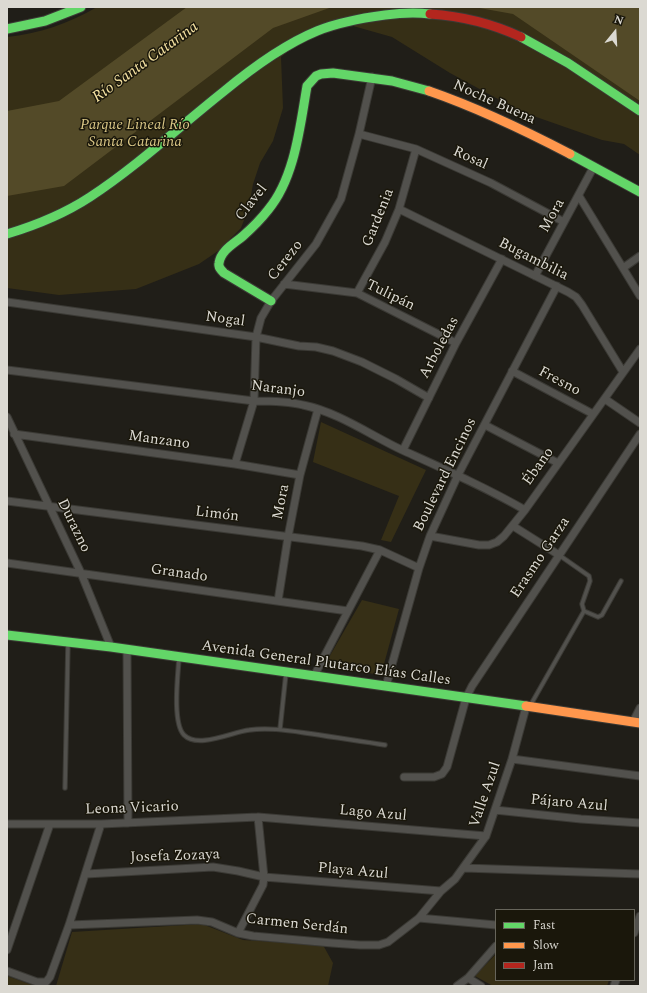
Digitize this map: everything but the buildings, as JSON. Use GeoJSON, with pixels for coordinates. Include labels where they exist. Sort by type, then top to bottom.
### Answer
{"type":"FeatureCollection","features":[{"type":"Feature","properties":{"kind":"main road"},"geometry":{"type":"LineString","coordinates":[[7,29],[40,23],[81,7]]}},
{"type":"Feature","properties":{"kind":"main road"},"geometry":{"type":"LineString","coordinates":[[7,234],[43,222],[71,209],[97,193],[121,176],[238,81],[274,54],[310,34],[370,16],[412,12],[445,15],[474,20],[506,31],[547,50],[640,111]]}},
{"type":"Feature","properties":{"kind":"main road","name":"Noche Buena"},"geometry":{"type":"LineString","coordinates":[[326,73],[372,77],[415,86],[459,101],[514,126],[640,192]]}},
{"type":"Feature","properties":{"kind":"main road","name":"Clavel"},"geometry":{"type":"LineString","coordinates":[[271,301],[224,273],[219,268],[219,263],[226,251],[260,219],[279,193],[291,158],[307,86],[316,76],[326,73]]}},
{"type":"Feature","properties":{"kind":"main road","name":"Avenida General Plutarco Elías Calles"},"geometry":{"type":"LineString","coordinates":[[7,635],[111,647],[637,723]]}},
{"type":"Feature","properties":{"kind":"street","name":"Cerezo"},"geometry":{"type":"LineString","coordinates":[[235,464],[254,401],[256,337],[261,318],[271,301],[316,244],[341,199],[359,134],[372,77]]}},
{"type":"Feature","properties":{"kind":"street","name":"Rosal"},"geometry":{"type":"LineString","coordinates":[[359,134],[416,149],[491,183],[564,222]]}},
{"type":"Feature","properties":{"kind":"street","name":"Gardenia"},"geometry":{"type":"LineString","coordinates":[[357,293],[385,242],[400,209],[416,149]]}},
{"type":"Feature","properties":{"kind":"street","name":"Mora"},"geometry":{"type":"LineString","coordinates":[[535,276],[593,168]]}},
{"type":"Feature","properties":{"kind":"street"},"geometry":{"type":"LineString","coordinates":[[579,196],[640,296]]}},
{"type":"Feature","properties":{"kind":"street","name":"Bugambilia"},"geometry":{"type":"LineString","coordinates":[[400,209],[557,286],[576,297],[623,372]]}},
{"type":"Feature","properties":{"kind":"street"},"geometry":{"type":"LineString","coordinates":[[623,268],[640,256]]}},
{"type":"Feature","properties":{"kind":"street","name":"Arboledas"},"geometry":{"type":"LineString","coordinates":[[403,450],[456,343],[502,259]]}},
{"type":"Feature","properties":{"kind":"street","name":"Tulipán"},"geometry":{"type":"LineString","coordinates":[[284,284],[357,293],[456,343]]}},
{"type":"Feature","properties":{"kind":"street","name":"Boulevard Encinos"},"geometry":{"type":"LineString","coordinates":[[386,686],[419,568],[430,536],[458,475],[557,286]]}},
{"type":"Feature","properties":{"kind":"street","name":"Nogal"},"geometry":{"type":"LineString","coordinates":[[7,302],[256,337],[299,346],[316,347],[346,355],[396,379],[429,398]]}},
{"type":"Feature","properties":{"kind":"street","name":"Ébano"},"geometry":{"type":"LineString","coordinates":[[430,536],[479,545],[489,545],[497,542],[513,526],[525,510],[640,349]]}},
{"type":"Feature","properties":{"kind":"street","name":"Naranjo"},"geometry":{"type":"LineString","coordinates":[[7,370],[254,401],[274,401],[302,404],[318,409],[488,489],[525,510]]}},
{"type":"Feature","properties":{"kind":"street","name":"Fresno"},"geometry":{"type":"LineString","coordinates":[[512,371],[593,414]]}},
{"type":"Feature","properties":{"kind":"street"},"geometry":{"type":"LineString","coordinates":[[605,399],[640,423]]}},
{"type":"Feature","properties":{"kind":"street","name":"Mora"},"geometry":{"type":"LineString","coordinates":[[278,601],[300,475],[318,409]]}},
{"type":"Feature","properties":{"kind":"street","name":"Durazno"},"geometry":{"type":"LineString","coordinates":[[7,417],[81,573],[111,647]]}},
{"type":"Feature","properties":{"kind":"street"},"geometry":{"type":"LineString","coordinates":[[485,425],[558,463]]}},
{"type":"Feature","properties":{"kind":"street","name":"Manzano"},"geometry":{"type":"LineString","coordinates":[[14,434],[235,464],[300,475]]}},
{"type":"Feature","properties":{"kind":"street","name":"Erasmo Garza"},"geometry":{"type":"LineString","coordinates":[[404,777],[434,777],[444,772],[449,761],[466,698],[477,676],[640,434]]}},
{"type":"Feature","properties":{"kind":"street","name":"Limón"},"geometry":{"type":"LineString","coordinates":[[7,501],[362,546],[380,550],[419,568]]}},
{"type":"Feature","properties":{"kind":"street"},"geometry":{"type":"LineString","coordinates":[[513,526],[559,555]]}},
{"type":"Feature","properties":{"kind":"street"},"geometry":{"type":"LineString","coordinates":[[314,676],[380,550]]}},
{"type":"Feature","properties":{"kind":"street","name":"Granado"},"geometry":{"type":"LineString","coordinates":[[7,563],[348,610]]}},
{"type":"Feature","properties":{"kind":"street"},"geometry":{"type":"LineString","coordinates":[[127,650],[128,823]]}},
{"type":"Feature","properties":{"kind":"street","name":"Valle Azul"},"geometry":{"type":"LineString","coordinates":[[419,918],[441,891],[455,879],[464,868],[486,836],[528,707]]}},
{"type":"Feature","properties":{"kind":"street"},"geometry":{"type":"LineString","coordinates":[[637,723],[640,708]]}},
{"type":"Feature","properties":{"kind":"street"},"geometry":{"type":"LineString","coordinates":[[512,759],[640,776]]}},
{"type":"Feature","properties":{"kind":"street","name":"Pájaro Azul"},"geometry":{"type":"LineString","coordinates":[[495,810],[581,819],[640,823]]}},
{"type":"Feature","properties":{"kind":"street"},"geometry":{"type":"LineString","coordinates":[[238,932],[262,889],[264,877],[258,817]]}},
{"type":"Feature","properties":{"kind":"street","name":"Leona Vicario"},"geometry":{"type":"LineString","coordinates":[[7,824],[101,824],[258,817]]}},
{"type":"Feature","properties":{"kind":"street","name":"Lago Azul"},"geometry":{"type":"LineString","coordinates":[[258,817],[486,836]]}},
{"type":"Feature","properties":{"kind":"street"},"geometry":{"type":"LineString","coordinates":[[7,950],[50,824]]}},
{"type":"Feature","properties":{"kind":"street"},"geometry":{"type":"LineString","coordinates":[[7,971],[37,982],[46,982],[51,974],[69,925],[101,824]]}},
{"type":"Feature","properties":{"kind":"street","name":"Josefa Zozaya"},"geometry":{"type":"LineString","coordinates":[[86,874],[213,867],[264,877]]}},
{"type":"Feature","properties":{"kind":"street"},"geometry":{"type":"LineString","coordinates":[[464,868],[640,874]]}},
{"type":"Feature","properties":{"kind":"street","name":"Playa Azul"},"geometry":{"type":"LineString","coordinates":[[264,877],[441,891]]}},
{"type":"Feature","properties":{"kind":"street"},"geometry":{"type":"LineString","coordinates":[[636,931],[640,916]]}},
{"type":"Feature","properties":{"kind":"street"},"geometry":{"type":"LineString","coordinates":[[419,918],[495,925]]}},
{"type":"Feature","properties":{"kind":"street","name":"Carmen Serdán"},"geometry":{"type":"LineString","coordinates":[[69,925],[197,920],[218,924],[253,936],[332,944],[379,945],[393,939],[419,918]]}},
{"type":"Feature","properties":{"kind":"street"},"geometry":{"type":"LineString","coordinates":[[457,986],[468,978],[495,947]]}},
{"type":"Feature","properties":{"kind":"street"},"geometry":{"type":"LineString","coordinates":[[468,978],[481,986]]}},
{"type":"Feature","properties":{"kind":"lane"},"geometry":{"type":"LineString","coordinates":[[528,707],[584,611],[582,604],[590,581],[589,576],[559,555]]}},
{"type":"Feature","properties":{"kind":"lane"},"geometry":{"type":"LineString","coordinates":[[584,611],[598,617],[602,615],[621,581]]}},
{"type":"Feature","properties":{"kind":"lane"},"geometry":{"type":"LineString","coordinates":[[65,788],[68,643]]}},
{"type":"Feature","properties":{"kind":"lane"},"geometry":{"type":"LineString","coordinates":[[179,658],[177,708],[178,723],[181,731],[189,738],[200,741],[248,730],[280,729],[385,745]]}},
{"type":"Feature","properties":{"kind":"lane"},"geometry":{"type":"LineString","coordinates":[[280,729],[286,672]]}},
{"type":"Feature","properties":{"kind":"green space","name":"Parque Lineal Río Santa Catarina"},"geometry":{"type":"Polygon","coordinates":[[[97,7],[640,7],[640,155],[624,144],[602,140],[522,112],[450,73],[392,37],[346,24],[317,29],[281,57],[283,108],[273,141],[260,163],[253,184],[249,207],[241,228],[218,251],[199,264],[136,289],[59,295],[7,288],[7,37],[19,36],[54,27],[87,13],[97,7]]]}},
{"type":"Feature","properties":{"kind":"green space"},"geometry":{"type":"Polygon","coordinates":[[[321,422],[426,470],[391,542],[381,540],[399,496],[313,462],[321,422]]]}},
{"type":"Feature","properties":{"kind":"green space"},"geometry":{"type":"Polygon","coordinates":[[[362,600],[399,609],[381,675],[324,666],[362,600]]]}},
{"type":"Feature","properties":{"kind":"green space"},"geometry":{"type":"Polygon","coordinates":[[[202,924],[243,940],[323,945],[333,963],[328,986],[56,986],[72,932],[202,924]]]}},
{"type":"Feature","properties":{"kind":"green space"},"geometry":{"type":"Polygon","coordinates":[[[495,955],[495,981],[609,981],[607,986],[493,986],[475,976],[495,955]]]}},
{"type":"Feature","properties":{"kind":"green space"},"geometry":{"type":"Polygon","coordinates":[[[7,976],[35,986],[7,986],[7,976]]]}},
{"type":"Feature","properties":{"kind":"water","name":"Río Santa Catarina"},"geometry":{"type":"Polygon","coordinates":[[[187,7],[332,7],[273,28],[64,186],[7,196],[7,111],[59,101],[187,7]]]}},
{"type":"Feature","properties":{"kind":"water"},"geometry":{"type":"Polygon","coordinates":[[[474,7],[640,7],[640,101],[513,14],[474,7]]]}},
{"type":"Feature","properties":{"kind":"traffic: fast"},"geometry":{"type":"LineString","coordinates":[[7,29],[45,21],[81,7]]}},
{"type":"Feature","properties":{"kind":"traffic: fast"},"geometry":{"type":"LineString","coordinates":[[7,234],[50,218],[70,209],[90,197],[141,159],[245,74],[292,43],[317,31],[351,21],[396,14],[430,14]]}},
{"type":"Feature","properties":{"kind":"traffic: fast"},"geometry":{"type":"LineString","coordinates":[[521,37],[568,63],[640,111]]}},
{"type":"Feature","properties":{"kind":"traffic: fast"},"geometry":{"type":"LineString","coordinates":[[271,301],[224,273],[219,267],[219,263],[222,254],[246,233],[265,213],[277,197],[284,183],[295,151],[307,86],[316,76],[333,73],[392,81],[429,91]]}},
{"type":"Feature","properties":{"kind":"traffic: fast"},"geometry":{"type":"LineString","coordinates":[[570,154],[640,192]]}},
{"type":"Feature","properties":{"kind":"traffic: fast"},"geometry":{"type":"LineString","coordinates":[[7,635],[111,647],[526,706]]}},
{"type":"Feature","properties":{"kind":"traffic: slow"},"geometry":{"type":"LineString","coordinates":[[429,91],[501,120],[570,154]]}},
{"type":"Feature","properties":{"kind":"traffic: slow"},"geometry":{"type":"LineString","coordinates":[[526,706],[640,723]]}},
{"type":"Feature","properties":{"kind":"traffic: jam"},"geometry":{"type":"LineString","coordinates":[[430,14],[477,21],[521,37]]}}]}
